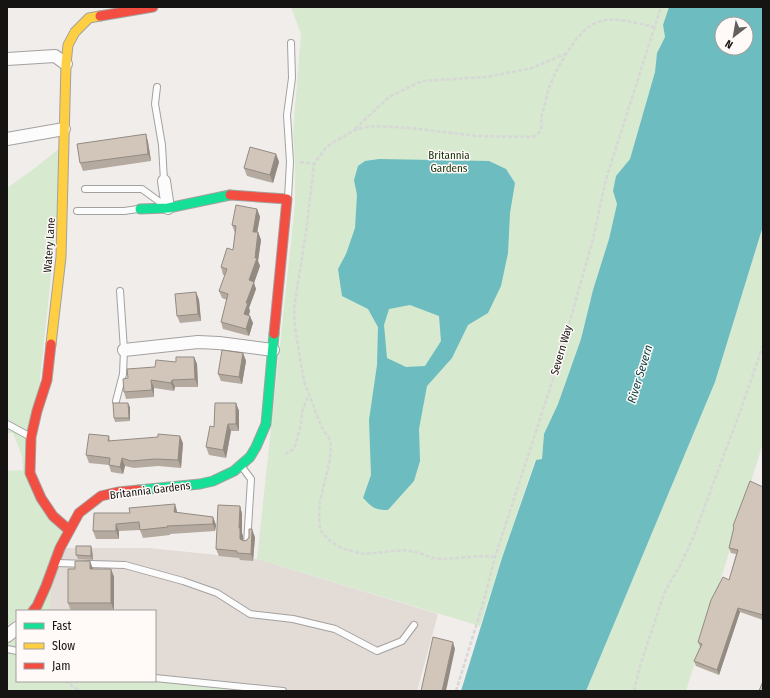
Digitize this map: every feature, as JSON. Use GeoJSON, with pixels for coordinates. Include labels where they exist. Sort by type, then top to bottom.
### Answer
{"type":"FeatureCollection","features":[{"type":"Feature","properties":{"kind":"street","name":"Watery Lane"},"geometry":{"type":"LineString","coordinates":[[69,530],[53,516],[41,498],[30,473],[31,437],[37,411],[47,380],[61,257],[66,64],[68,44],[75,32],[89,18],[153,7]]}},
{"type":"Feature","properties":{"kind":"street"},"geometry":{"type":"LineString","coordinates":[[7,59],[55,56],[66,64]]}},
{"type":"Feature","properties":{"kind":"street"},"geometry":{"type":"LineString","coordinates":[[7,140],[64,129]]}},
{"type":"Feature","properties":{"kind":"street"},"geometry":{"type":"LineString","coordinates":[[164,181],[168,208]]}},
{"type":"Feature","properties":{"kind":"street"},"geometry":{"type":"LineString","coordinates":[[140,209],[168,208],[229,195],[288,199]]}},
{"type":"Feature","properties":{"kind":"street","name":"Britannia Gardens"},"geometry":{"type":"LineString","coordinates":[[34,610],[46,586],[54,563],[69,530],[79,513],[101,496],[118,492],[204,483],[235,470],[249,459],[261,440],[266,424],[288,199]]}},
{"type":"Feature","properties":{"kind":"street"},"geometry":{"type":"LineString","coordinates":[[124,350],[198,342],[219,343],[273,350]]}},
{"type":"Feature","properties":{"kind":"street"},"geometry":{"type":"LineString","coordinates":[[7,636],[16,629]]}},
{"type":"Feature","properties":{"kind":"lane","name":"Britannia Gardens"},"geometry":{"type":"LineString","coordinates":[[288,199],[290,162],[287,115],[292,78],[291,43]]}},
{"type":"Feature","properties":{"kind":"lane"},"geometry":{"type":"LineString","coordinates":[[157,88],[155,104],[162,145],[164,181]]}},
{"type":"Feature","properties":{"kind":"lane"},"geometry":{"type":"LineString","coordinates":[[85,189],[142,189],[168,208]]}},
{"type":"Feature","properties":{"kind":"lane"},"geometry":{"type":"LineString","coordinates":[[77,211],[124,211],[140,209]]}},
{"type":"Feature","properties":{"kind":"lane"},"geometry":{"type":"LineString","coordinates":[[116,401],[123,374],[124,350],[120,290]]}},
{"type":"Feature","properties":{"kind":"lane"},"geometry":{"type":"LineString","coordinates":[[7,424],[31,437]]}},
{"type":"Feature","properties":{"kind":"lane"},"geometry":{"type":"LineString","coordinates":[[241,465],[251,479],[247,544]]}},
{"type":"Feature","properties":{"kind":"lane"},"geometry":{"type":"LineString","coordinates":[[54,563],[124,565],[184,581],[217,594],[250,614],[293,619],[335,629],[377,651],[402,642],[414,625]]}},
{"type":"Feature","properties":{"kind":"lane"},"geometry":{"type":"LineString","coordinates":[[156,678],[282,691]]}},
{"type":"Feature","properties":{"kind":"path","name":"Severn Way"},"geometry":{"type":"LineString","coordinates":[[456,691],[484,600],[495,557],[557,367],[593,239],[606,180],[661,7]]}},
{"type":"Feature","properties":{"kind":"path"},"geometry":{"type":"LineString","coordinates":[[355,130],[367,127],[404,127],[476,136],[532,137],[538,135],[541,130],[542,117],[549,87],[567,52],[589,27],[597,22],[607,20],[623,21],[654,27]]}},
{"type":"Feature","properties":{"kind":"path"},"geometry":{"type":"LineString","coordinates":[[495,557],[482,556],[445,559],[432,558],[420,553],[405,550],[363,554],[350,552],[329,540],[320,530],[320,501],[330,460],[330,440],[321,426],[308,396],[295,328],[294,308],[306,232],[314,164],[325,149],[355,130],[389,97],[422,81],[486,77],[532,68],[567,52]]}},
{"type":"Feature","properties":{"kind":"path"},"geometry":{"type":"LineString","coordinates":[[634,691],[640,666],[665,591],[694,538],[763,345]]}},
{"type":"Feature","properties":{"kind":"path"},"geometry":{"type":"LineString","coordinates":[[285,454],[294,449],[301,425],[302,412],[308,396]]}},
{"type":"Feature","properties":{"kind":"path"},"geometry":{"type":"LineString","coordinates":[[66,682],[81,691]]}},
{"type":"Feature","properties":{"kind":"shaded area"},"geometry":{"type":"Polygon","coordinates":[[[60,548],[149,548],[257,559],[438,614],[417,691],[283,691],[156,678],[156,610],[49,610],[54,563],[60,548]]]}},
{"type":"Feature","properties":{"kind":"green space","name":"Britannia Gardens"},"geometry":{"type":"Polygon","coordinates":[[[291,7],[669,7],[663,25],[665,37],[657,53],[655,72],[630,159],[616,176],[613,191],[617,204],[609,239],[593,290],[581,339],[558,404],[544,434],[542,459],[535,460],[480,626],[257,559],[295,205],[295,161],[293,133],[301,34],[291,7]]]}},
{"type":"Feature","properties":{"kind":"green space"},"geometry":{"type":"Polygon","coordinates":[[[65,144],[30,473],[69,530],[54,563],[49,610],[16,610],[16,682],[156,681],[283,691],[7,691],[7,471],[23,470],[22,456],[13,433],[7,433],[7,188],[65,144]]]}},
{"type":"Feature","properties":{"kind":"green space"},"geometry":{"type":"Polygon","coordinates":[[[763,226],[763,443],[686,691],[586,691],[715,382],[763,226]]]}},
{"type":"Feature","properties":{"kind":"water","name":"River Severn"},"geometry":{"type":"Polygon","coordinates":[[[669,7],[763,7],[763,226],[715,382],[586,691],[461,691],[502,558],[536,460],[542,459],[544,434],[558,404],[581,339],[593,290],[609,239],[617,204],[613,191],[616,176],[630,159],[655,72],[657,53],[665,37],[663,25],[669,7]]]}},
{"type":"Feature","properties":{"kind":"water"},"geometry":{"type":"Polygon","coordinates":[[[379,159],[489,161],[506,169],[515,183],[510,213],[508,253],[501,286],[488,313],[468,325],[452,358],[427,386],[419,429],[420,461],[414,481],[388,510],[374,507],[363,498],[371,475],[369,420],[377,365],[378,327],[368,309],[342,296],[338,269],[346,254],[355,228],[357,195],[354,180],[358,166],[365,161],[379,159]],[[410,305],[389,309],[384,325],[387,358],[406,367],[425,366],[441,341],[439,316],[410,305]]]}},
{"type":"Feature","properties":{"kind":"building"},"geometry":{"type":"Polygon","coordinates":[[[146,134],[148,154],[80,163],[77,144],[146,134]]]}},
{"type":"Feature","properties":{"kind":"building"},"geometry":{"type":"Polygon","coordinates":[[[250,147],[276,154],[270,175],[244,168],[250,147]]]}},
{"type":"Feature","properties":{"kind":"building"},"geometry":{"type":"Polygon","coordinates":[[[236,205],[257,209],[253,232],[258,232],[255,258],[257,258],[249,280],[254,282],[246,303],[248,303],[244,314],[250,316],[246,329],[221,322],[228,294],[219,291],[227,269],[221,267],[227,248],[233,250],[236,226],[232,225],[236,205]]]}},
{"type":"Feature","properties":{"kind":"building"},"geometry":{"type":"Polygon","coordinates":[[[196,292],[198,314],[177,316],[175,294],[196,292]]]}},
{"type":"Feature","properties":{"kind":"building"},"geometry":{"type":"Polygon","coordinates":[[[222,350],[243,353],[239,377],[218,374],[222,350]]]}},
{"type":"Feature","properties":{"kind":"building"},"geometry":{"type":"Polygon","coordinates":[[[176,357],[194,357],[195,379],[172,380],[171,383],[151,380],[152,390],[124,392],[123,379],[128,378],[127,369],[155,367],[156,360],[176,362],[176,357]]]}},
{"type":"Feature","properties":{"kind":"building"},"geometry":{"type":"Polygon","coordinates":[[[113,403],[128,403],[129,418],[114,418],[113,403]]]}},
{"type":"Feature","properties":{"kind":"building"},"geometry":{"type":"Polygon","coordinates":[[[215,403],[236,403],[236,424],[228,424],[223,450],[206,447],[210,426],[214,427],[215,403]]]}},
{"type":"Feature","properties":{"kind":"building"},"geometry":{"type":"Polygon","coordinates":[[[89,434],[109,436],[108,441],[158,437],[158,434],[180,436],[178,460],[155,459],[131,461],[122,458],[120,467],[109,465],[110,458],[86,455],[89,434]]]}},
{"type":"Feature","properties":{"kind":"building"},"geometry":{"type":"Polygon","coordinates":[[[750,481],[763,487],[763,615],[738,608],[717,670],[694,661],[702,644],[698,642],[711,600],[723,577],[729,580],[738,550],[729,548],[733,526],[750,481]]]}},
{"type":"Feature","properties":{"kind":"building"},"geometry":{"type":"Polygon","coordinates":[[[175,504],[174,512],[213,517],[213,524],[167,526],[168,527],[140,530],[139,522],[116,524],[116,531],[93,531],[94,513],[130,513],[129,508],[175,504]]]}},
{"type":"Feature","properties":{"kind":"building"},"geometry":{"type":"Polygon","coordinates":[[[218,505],[240,506],[240,539],[244,541],[247,540],[249,537],[249,529],[252,529],[251,554],[216,549],[218,505]]]}},
{"type":"Feature","properties":{"kind":"building"},"geometry":{"type":"Polygon","coordinates":[[[76,546],[91,546],[91,556],[76,555],[76,546]]]}},
{"type":"Feature","properties":{"kind":"building"},"geometry":{"type":"Polygon","coordinates":[[[75,561],[90,561],[90,569],[111,569],[111,603],[68,603],[68,569],[75,569],[75,561]]]}},
{"type":"Feature","properties":{"kind":"building"},"geometry":{"type":"Polygon","coordinates":[[[433,637],[453,642],[442,691],[421,691],[433,637]]]}},
{"type":"Feature","properties":{"kind":"building"},"geometry":{"type":"Polygon","coordinates":[[[763,681],[763,691],[759,691],[763,681]]]}},
{"type":"Feature","properties":{"kind":"traffic: fast"},"geometry":{"type":"LineString","coordinates":[[140,209],[168,208],[230,195]]}},
{"type":"Feature","properties":{"kind":"traffic: fast"},"geometry":{"type":"LineString","coordinates":[[139,490],[200,484],[213,481],[234,471],[250,457],[266,424],[274,334]]}},
{"type":"Feature","properties":{"kind":"traffic: slow"},"geometry":{"type":"LineString","coordinates":[[51,344],[61,257],[66,64],[68,45],[75,32],[89,18],[100,16]]}},
{"type":"Feature","properties":{"kind":"traffic: jam"},"geometry":{"type":"LineString","coordinates":[[100,16],[153,7]]}},
{"type":"Feature","properties":{"kind":"traffic: jam"},"geometry":{"type":"LineString","coordinates":[[230,195],[287,199],[274,334]]}},
{"type":"Feature","properties":{"kind":"traffic: jam"},"geometry":{"type":"LineString","coordinates":[[51,344],[47,380],[37,411],[31,437],[30,473],[41,498],[53,516],[69,530]]}},
{"type":"Feature","properties":{"kind":"traffic: jam"},"geometry":{"type":"LineString","coordinates":[[34,610],[46,586],[60,548],[79,513],[101,496],[118,492],[139,490]]}}]}
